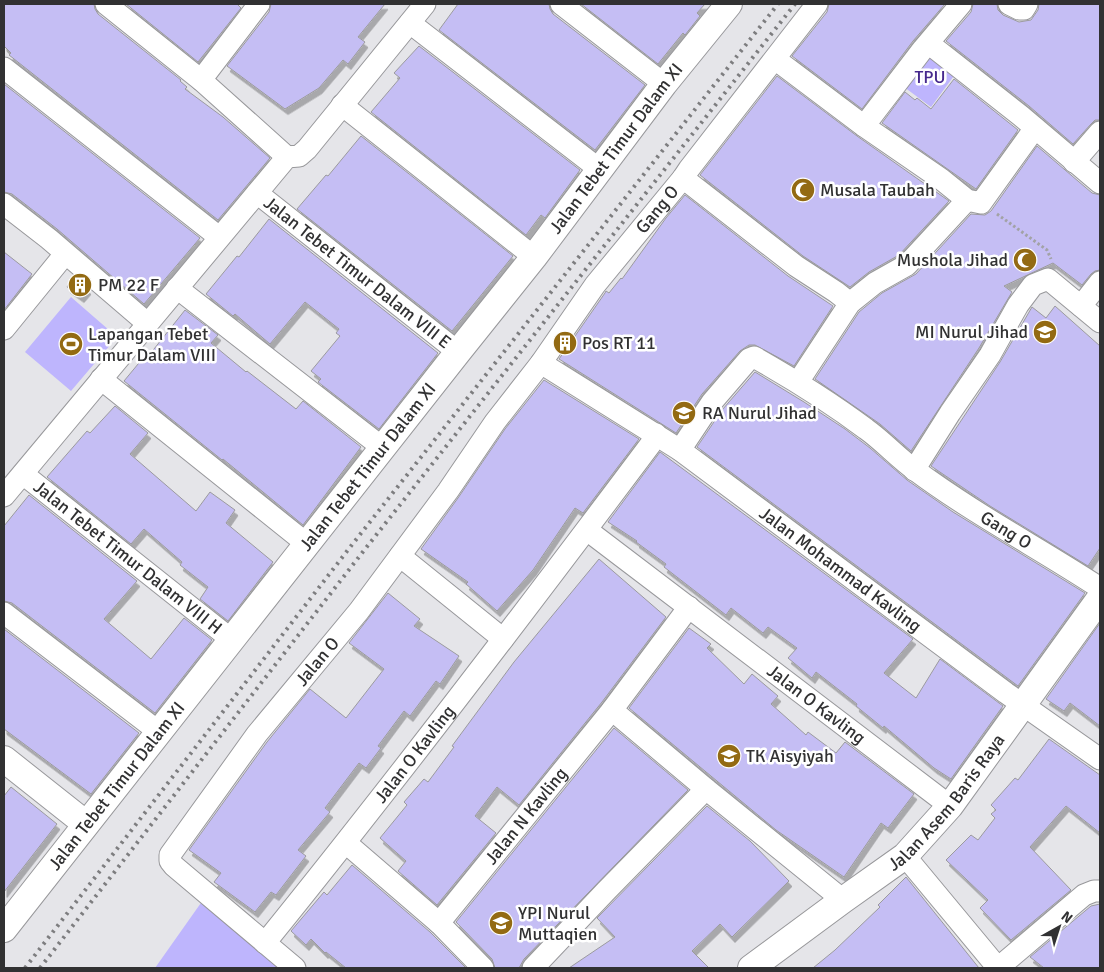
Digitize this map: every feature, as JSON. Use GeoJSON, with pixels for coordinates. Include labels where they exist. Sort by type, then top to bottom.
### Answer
{"type":"FeatureCollection","features":[{"type":"Feature","properties":{"kind":"street"},"geometry":{"type":"LineString","coordinates":[[106,4],[201,80],[287,157]]}},
{"type":"Feature","properties":{"kind":"street"},"geometry":{"type":"LineString","coordinates":[[201,80],[259,4]]}},
{"type":"Feature","properties":{"kind":"street"},"geometry":{"type":"LineString","coordinates":[[4,496],[15,474],[101,379],[287,157],[299,156],[307,149],[425,4]]}},
{"type":"Feature","properties":{"kind":"street"},"geometry":{"type":"LineString","coordinates":[[561,4],[664,84]]}},
{"type":"Feature","properties":{"kind":"street","name":"Jalan Tebet Timur Dalam XI"},"geometry":{"type":"LineString","coordinates":[[4,929],[534,257],[664,84],[728,4]]}},
{"type":"Feature","properties":{"kind":"street","name":"Gang O"},"geometry":{"type":"LineString","coordinates":[[541,363],[595,285],[684,178],[817,4]]}},
{"type":"Feature","properties":{"kind":"street"},"geometry":{"type":"LineString","coordinates":[[864,126],[961,4]]}},
{"type":"Feature","properties":{"kind":"street"},"geometry":{"type":"LineString","coordinates":[[1009,4],[1019,9],[1024,9],[1026,4]]}},
{"type":"Feature","properties":{"kind":"street"},"geometry":{"type":"LineString","coordinates":[[410,23],[599,169]]}},
{"type":"Feature","properties":{"kind":"street"},"geometry":{"type":"LineString","coordinates":[[927,46],[932,46],[1036,128],[1100,183]]}},
{"type":"Feature","properties":{"kind":"street"},"geometry":{"type":"LineString","coordinates":[[775,59],[864,126],[974,201]]}},
{"type":"Feature","properties":{"kind":"street"},"geometry":{"type":"LineString","coordinates":[[4,68],[219,237]]}},
{"type":"Feature","properties":{"kind":"street"},"geometry":{"type":"LineString","coordinates":[[342,106],[534,257]]}},
{"type":"Feature","properties":{"kind":"street"},"geometry":{"type":"LineString","coordinates":[[798,382],[850,303],[875,283],[907,266],[974,201],[1036,128]]}},
{"type":"Feature","properties":{"kind":"street"},"geometry":{"type":"LineString","coordinates":[[1074,162],[1100,132]]}},
{"type":"Feature","properties":{"kind":"street"},"geometry":{"type":"LineString","coordinates":[[684,178],[796,266],[850,303]]}},
{"type":"Feature","properties":{"kind":"street","name":"Jalan Tebet Timur Dalam VIII E"},"geometry":{"type":"LineString","coordinates":[[257,193],[458,352]]}},
{"type":"Feature","properties":{"kind":"street"},"geometry":{"type":"LineString","coordinates":[[4,204],[49,239],[147,323]]}},
{"type":"Feature","properties":{"kind":"street"},"geometry":{"type":"LineString","coordinates":[[4,329],[65,254]]}},
{"type":"Feature","properties":{"kind":"street"},"geometry":{"type":"LineString","coordinates":[[914,470],[990,355],[1018,305],[1033,285],[1048,280],[1100,322]]}},
{"type":"Feature","properties":{"kind":"street"},"geometry":{"type":"LineString","coordinates":[[1082,306],[1100,282]]}},
{"type":"Feature","properties":{"kind":"street"},"geometry":{"type":"LineString","coordinates":[[177,288],[383,448]]}},
{"type":"Feature","properties":{"kind":"street","name":"Gang O"},"geometry":{"type":"LineString","coordinates":[[680,450],[712,402],[751,357],[754,357],[798,382],[868,430],[914,470],[1100,588]]}},
{"type":"Feature","properties":{"kind":"street","name":"Jalan Mohammad Kavling"},"geometry":{"type":"LineString","coordinates":[[541,363],[680,450],[862,587],[1100,760]]}},
{"type":"Feature","properties":{"kind":"street","name":"Jalan O"},"geometry":{"type":"LineString","coordinates":[[265,943],[174,866],[170,861],[170,855],[257,734],[360,611],[448,491],[495,422],[541,363]]}},
{"type":"Feature","properties":{"kind":"street"},"geometry":{"type":"LineString","coordinates":[[101,379],[307,544]]}},
{"type":"Feature","properties":{"kind":"street","name":"Jalan O Kavling"},"geometry":{"type":"LineString","coordinates":[[265,943],[346,842],[587,530],[650,445],[656,434]]}},
{"type":"Feature","properties":{"kind":"street","name":"Jalan Tebet Timur Dalam VIII H"},"geometry":{"type":"LineString","coordinates":[[15,474],[232,640]]}},
{"type":"Feature","properties":{"kind":"street","name":"Jalan O Kavling"},"geometry":{"type":"LineString","coordinates":[[587,530],[950,806]]}},
{"type":"Feature","properties":{"kind":"street"},"geometry":{"type":"LineString","coordinates":[[400,556],[503,639]]}},
{"type":"Feature","properties":{"kind":"street","name":"Jalan Asem Baris Raya"},"geometry":{"type":"LineString","coordinates":[[751,968],[904,856],[950,806],[1100,598]]}},
{"type":"Feature","properties":{"kind":"street","name":"Jalan N Kavling"},"geometry":{"type":"LineString","coordinates":[[439,923],[612,710],[689,607]]}},
{"type":"Feature","properties":{"kind":"street"},"geometry":{"type":"LineString","coordinates":[[4,613],[159,732]]}},
{"type":"Feature","properties":{"kind":"street"},"geometry":{"type":"LineString","coordinates":[[612,710],[706,790],[843,900]]}},
{"type":"Feature","properties":{"kind":"street"},"geometry":{"type":"LineString","coordinates":[[4,759],[86,824]]}},
{"type":"Feature","properties":{"kind":"street"},"geometry":{"type":"LineString","coordinates":[[533,968],[706,790]]}},
{"type":"Feature","properties":{"kind":"street"},"geometry":{"type":"LineString","coordinates":[[346,842],[439,923],[483,968]]}},
{"type":"Feature","properties":{"kind":"street"},"geometry":{"type":"LineString","coordinates":[[904,856],[998,968],[1084,895],[1100,891]]}},
{"type":"Feature","properties":{"kind":"street"},"geometry":{"type":"LineString","coordinates":[[265,943],[295,968]]}},
{"type":"Feature","properties":{"kind":"path"},"geometry":{"type":"LineString","coordinates":[[974,201],[1047,250],[1051,259],[1048,280]]}},
{"type":"Feature","properties":{"kind":"green space","name":"TPU"},"geometry":{"type":"Polygon","coordinates":[[[928,47],[959,69],[931,107],[900,84],[928,47]]]}},
{"type":"Feature","properties":{"kind":"green space","name":"Lapangan Tebet Timur Dalam VIII"},"geometry":{"type":"Polygon","coordinates":[[[71,297],[117,337],[71,391],[25,352],[71,297]]]}},
{"type":"Feature","properties":{"kind":"green space"},"geometry":{"type":"Polygon","coordinates":[[[203,900],[285,968],[155,968],[203,900]]]}},
{"type":"Feature","properties":{"kind":"building"},"geometry":{"type":"Polygon","coordinates":[[[4,4],[94,4],[98,14],[181,80],[187,87],[185,89],[223,117],[270,158],[218,220],[9,55],[11,53],[4,46],[4,4]]]}},
{"type":"Feature","properties":{"kind":"building"},"geometry":{"type":"Polygon","coordinates":[[[126,4],[237,4],[241,8],[198,62],[126,4]]]}},
{"type":"Feature","properties":{"kind":"building"},"geometry":{"type":"Polygon","coordinates":[[[271,4],[385,4],[358,37],[365,42],[348,64],[343,60],[319,88],[285,109],[227,66],[269,12],[271,4]]]}},
{"type":"Feature","properties":{"kind":"building"},"geometry":{"type":"Polygon","coordinates":[[[458,4],[549,4],[553,14],[645,85],[595,150],[439,30],[458,4]]]}},
{"type":"Feature","properties":{"kind":"building"},"geometry":{"type":"Polygon","coordinates":[[[581,4],[705,4],[697,13],[700,16],[685,35],[683,33],[658,64],[581,4]]]}},
{"type":"Feature","properties":{"kind":"building"},"geometry":{"type":"Polygon","coordinates":[[[829,4],[945,4],[913,41],[862,109],[792,56],[827,12],[829,4]]]}},
{"type":"Feature","properties":{"kind":"building"},"geometry":{"type":"Polygon","coordinates":[[[973,4],[997,4],[998,10],[1003,15],[1019,22],[1031,20],[1038,10],[1039,4],[1100,4],[1100,120],[1095,120],[1073,144],[1029,106],[946,41],[971,12],[973,4]]]}},
{"type":"Feature","properties":{"kind":"building"},"geometry":{"type":"Polygon","coordinates":[[[419,46],[580,170],[545,218],[541,215],[526,235],[371,112],[400,78],[394,73],[419,46]]]}},
{"type":"Feature","properties":{"kind":"building"},"geometry":{"type":"Polygon","coordinates":[[[777,76],[857,136],[949,201],[899,255],[869,272],[850,287],[803,256],[700,175],[777,76]]]}},
{"type":"Feature","properties":{"kind":"building"},"geometry":{"type":"Polygon","coordinates":[[[954,79],[1018,130],[976,189],[882,123],[905,92],[915,100],[917,98],[931,109],[954,79]]]}},
{"type":"Feature","properties":{"kind":"building"},"geometry":{"type":"Polygon","coordinates":[[[4,84],[200,238],[144,304],[57,229],[12,194],[4,192],[4,84]]]}},
{"type":"Feature","properties":{"kind":"building"},"geometry":{"type":"Polygon","coordinates":[[[361,136],[513,256],[452,331],[297,209],[326,175],[328,176],[361,136]]]}},
{"type":"Feature","properties":{"kind":"building"},"geometry":{"type":"Polygon","coordinates":[[[1037,146],[1092,193],[1100,195],[1100,270],[1091,274],[1082,285],[1053,263],[1004,286],[1012,292],[979,348],[911,451],[880,424],[815,379],[859,312],[882,293],[916,274],[971,214],[985,215],[991,211],[1037,146]]]}},
{"type":"Feature","properties":{"kind":"building"},"geometry":{"type":"Polygon","coordinates":[[[685,195],[788,276],[833,306],[794,366],[755,345],[749,345],[740,351],[702,394],[676,433],[559,359],[606,291],[609,293],[622,279],[685,195]]]}},
{"type":"Feature","properties":{"kind":"building"},"geometry":{"type":"Polygon","coordinates":[[[269,219],[438,353],[379,429],[318,382],[321,379],[311,371],[340,336],[336,333],[339,329],[305,302],[270,344],[235,314],[233,316],[206,294],[269,219]]]}},
{"type":"Feature","properties":{"kind":"building"},"geometry":{"type":"Polygon","coordinates":[[[4,252],[32,274],[4,310],[4,252]]]}},
{"type":"Feature","properties":{"kind":"building","name":"PM 22 F"},"geometry":{"type":"Polygon","coordinates":[[[74,277],[88,289],[81,297],[67,287],[74,277]]]}},
{"type":"Feature","properties":{"kind":"building"},"geometry":{"type":"Polygon","coordinates":[[[1055,306],[1100,346],[1100,548],[1088,566],[990,506],[931,466],[1000,362],[1032,307],[1046,318],[1055,306]]]}},
{"type":"Feature","properties":{"kind":"building"},"geometry":{"type":"Polygon","coordinates":[[[185,310],[218,335],[211,343],[246,372],[296,409],[303,401],[361,447],[303,525],[124,381],[148,352],[150,354],[185,310]]]}},
{"type":"Feature","properties":{"kind":"building"},"geometry":{"type":"Polygon","coordinates":[[[755,372],[845,429],[907,480],[953,512],[1085,593],[1018,686],[697,447],[722,410],[755,372]]]}},
{"type":"Feature","properties":{"kind":"building"},"geometry":{"type":"Polygon","coordinates":[[[544,380],[639,439],[583,513],[575,508],[533,570],[497,611],[466,584],[468,582],[421,549],[505,429],[544,380]]]}},
{"type":"Feature","properties":{"kind":"building"},"geometry":{"type":"Polygon","coordinates":[[[115,406],[148,433],[130,454],[196,511],[210,492],[235,510],[226,523],[273,562],[228,621],[200,599],[208,587],[180,565],[182,562],[144,529],[131,544],[47,477],[87,431],[90,433],[115,406]]]}},
{"type":"Feature","properties":{"kind":"building"},"geometry":{"type":"Polygon","coordinates":[[[660,452],[913,639],[884,673],[916,698],[940,659],[1003,706],[951,779],[934,768],[884,726],[883,728],[856,706],[857,704],[816,672],[812,678],[788,658],[797,648],[768,627],[763,633],[731,608],[726,615],[664,567],[666,564],[637,541],[608,522],[660,452]]]}},
{"type":"Feature","properties":{"kind":"building"},"geometry":{"type":"Polygon","coordinates":[[[29,495],[137,581],[104,619],[151,659],[184,618],[212,640],[155,713],[12,603],[4,601],[4,526],[29,495]]]}},
{"type":"Feature","properties":{"kind":"building"},"geometry":{"type":"Polygon","coordinates":[[[599,559],[666,617],[602,702],[519,805],[497,787],[475,816],[496,833],[437,905],[398,871],[406,861],[380,838],[407,805],[404,802],[424,779],[428,782],[514,662],[599,559]]]}},
{"type":"Feature","properties":{"kind":"building"},"geometry":{"type":"Polygon","coordinates":[[[388,593],[420,619],[414,626],[459,656],[440,684],[436,681],[410,716],[404,711],[378,746],[381,748],[366,768],[359,763],[325,808],[330,812],[298,850],[306,856],[276,895],[271,892],[255,912],[214,882],[221,873],[189,850],[267,742],[310,689],[346,718],[384,669],[349,643],[388,593]]]}},
{"type":"Feature","properties":{"kind":"building"},"geometry":{"type":"Polygon","coordinates":[[[1100,623],[1100,726],[1070,703],[1064,711],[1046,699],[1100,623]]]}},
{"type":"Feature","properties":{"kind":"building"},"geometry":{"type":"Polygon","coordinates":[[[689,628],[711,644],[707,648],[744,684],[752,674],[778,696],[771,704],[806,735],[808,732],[836,753],[845,742],[914,794],[888,828],[881,823],[844,877],[776,830],[629,708],[689,628]]]}},
{"type":"Feature","properties":{"kind":"building"},"geometry":{"type":"Polygon","coordinates":[[[4,629],[139,733],[91,794],[4,729],[4,629]]]}},
{"type":"Feature","properties":{"kind":"building"},"geometry":{"type":"Polygon","coordinates":[[[614,728],[688,790],[524,959],[519,968],[495,968],[492,959],[456,922],[614,728]]]}},
{"type":"Feature","properties":{"kind":"building"},"geometry":{"type":"Polygon","coordinates":[[[1049,739],[1100,775],[1100,833],[1066,806],[1030,847],[1071,890],[1011,940],[980,908],[988,900],[946,860],[971,835],[978,840],[995,818],[991,814],[996,810],[991,805],[1015,778],[1018,780],[1049,739]]]}},
{"type":"Feature","properties":{"kind":"building"},"geometry":{"type":"Polygon","coordinates":[[[11,787],[57,824],[4,892],[4,796],[11,787]]]}},
{"type":"Feature","properties":{"kind":"building"},"geometry":{"type":"Polygon","coordinates":[[[707,806],[750,841],[789,881],[732,937],[720,924],[692,951],[709,968],[569,968],[615,937],[597,918],[707,806]]]}},
{"type":"Feature","properties":{"kind":"building"},"geometry":{"type":"Polygon","coordinates":[[[352,865],[430,932],[466,968],[346,968],[325,953],[311,939],[306,945],[291,931],[324,892],[327,895],[352,865]]]}},
{"type":"Feature","properties":{"kind":"building"},"geometry":{"type":"Polygon","coordinates":[[[906,877],[979,968],[813,968],[835,950],[880,907],[878,905],[906,877]]]}},
{"type":"Feature","properties":{"kind":"building"},"geometry":{"type":"Polygon","coordinates":[[[1100,904],[1100,968],[1044,968],[1030,957],[1091,906],[1100,904]]]}},
{"type":"Feature","properties":{"kind":"railway"},"geometry":{"type":"LineString","coordinates":[[25,968],[351,546],[778,4]]}},
{"type":"Feature","properties":{"kind":"railway"},"geometry":{"type":"LineString","coordinates":[[40,968],[362,553],[795,4]]}},
{"type":"Feature","properties":{"kind":"place","name":"Musala Taubah"},"geometry":{"type":"Point","coordinates":[803,190]}},
{"type":"Feature","properties":{"kind":"place","name":"Mushola Jihad"},"geometry":{"type":"Point","coordinates":[1025,260]}},
{"type":"Feature","properties":{"kind":"place","name":"PM 22 F"},"geometry":{"type":"Point","coordinates":[80,285]}},
{"type":"Feature","properties":{"kind":"place","name":"MI Nurul Jihad"},"geometry":{"type":"Point","coordinates":[1045,332]}},
{"type":"Feature","properties":{"kind":"place","name":"Pos RT 11"},"geometry":{"type":"Point","coordinates":[565,343]}},
{"type":"Feature","properties":{"kind":"place","name":"Lapangan Tebet Timur Dalam VIII"},"geometry":{"type":"Point","coordinates":[71,344]}},
{"type":"Feature","properties":{"kind":"place","name":"RA Nurul Jihad"},"geometry":{"type":"Point","coordinates":[684,413]}},
{"type":"Feature","properties":{"kind":"place","name":"TK Aisyiyah"},"geometry":{"type":"Point","coordinates":[729,756]}},
{"type":"Feature","properties":{"kind":"place","name":"YPI Nurul Muttaqien"},"geometry":{"type":"Point","coordinates":[501,923]}}]}
